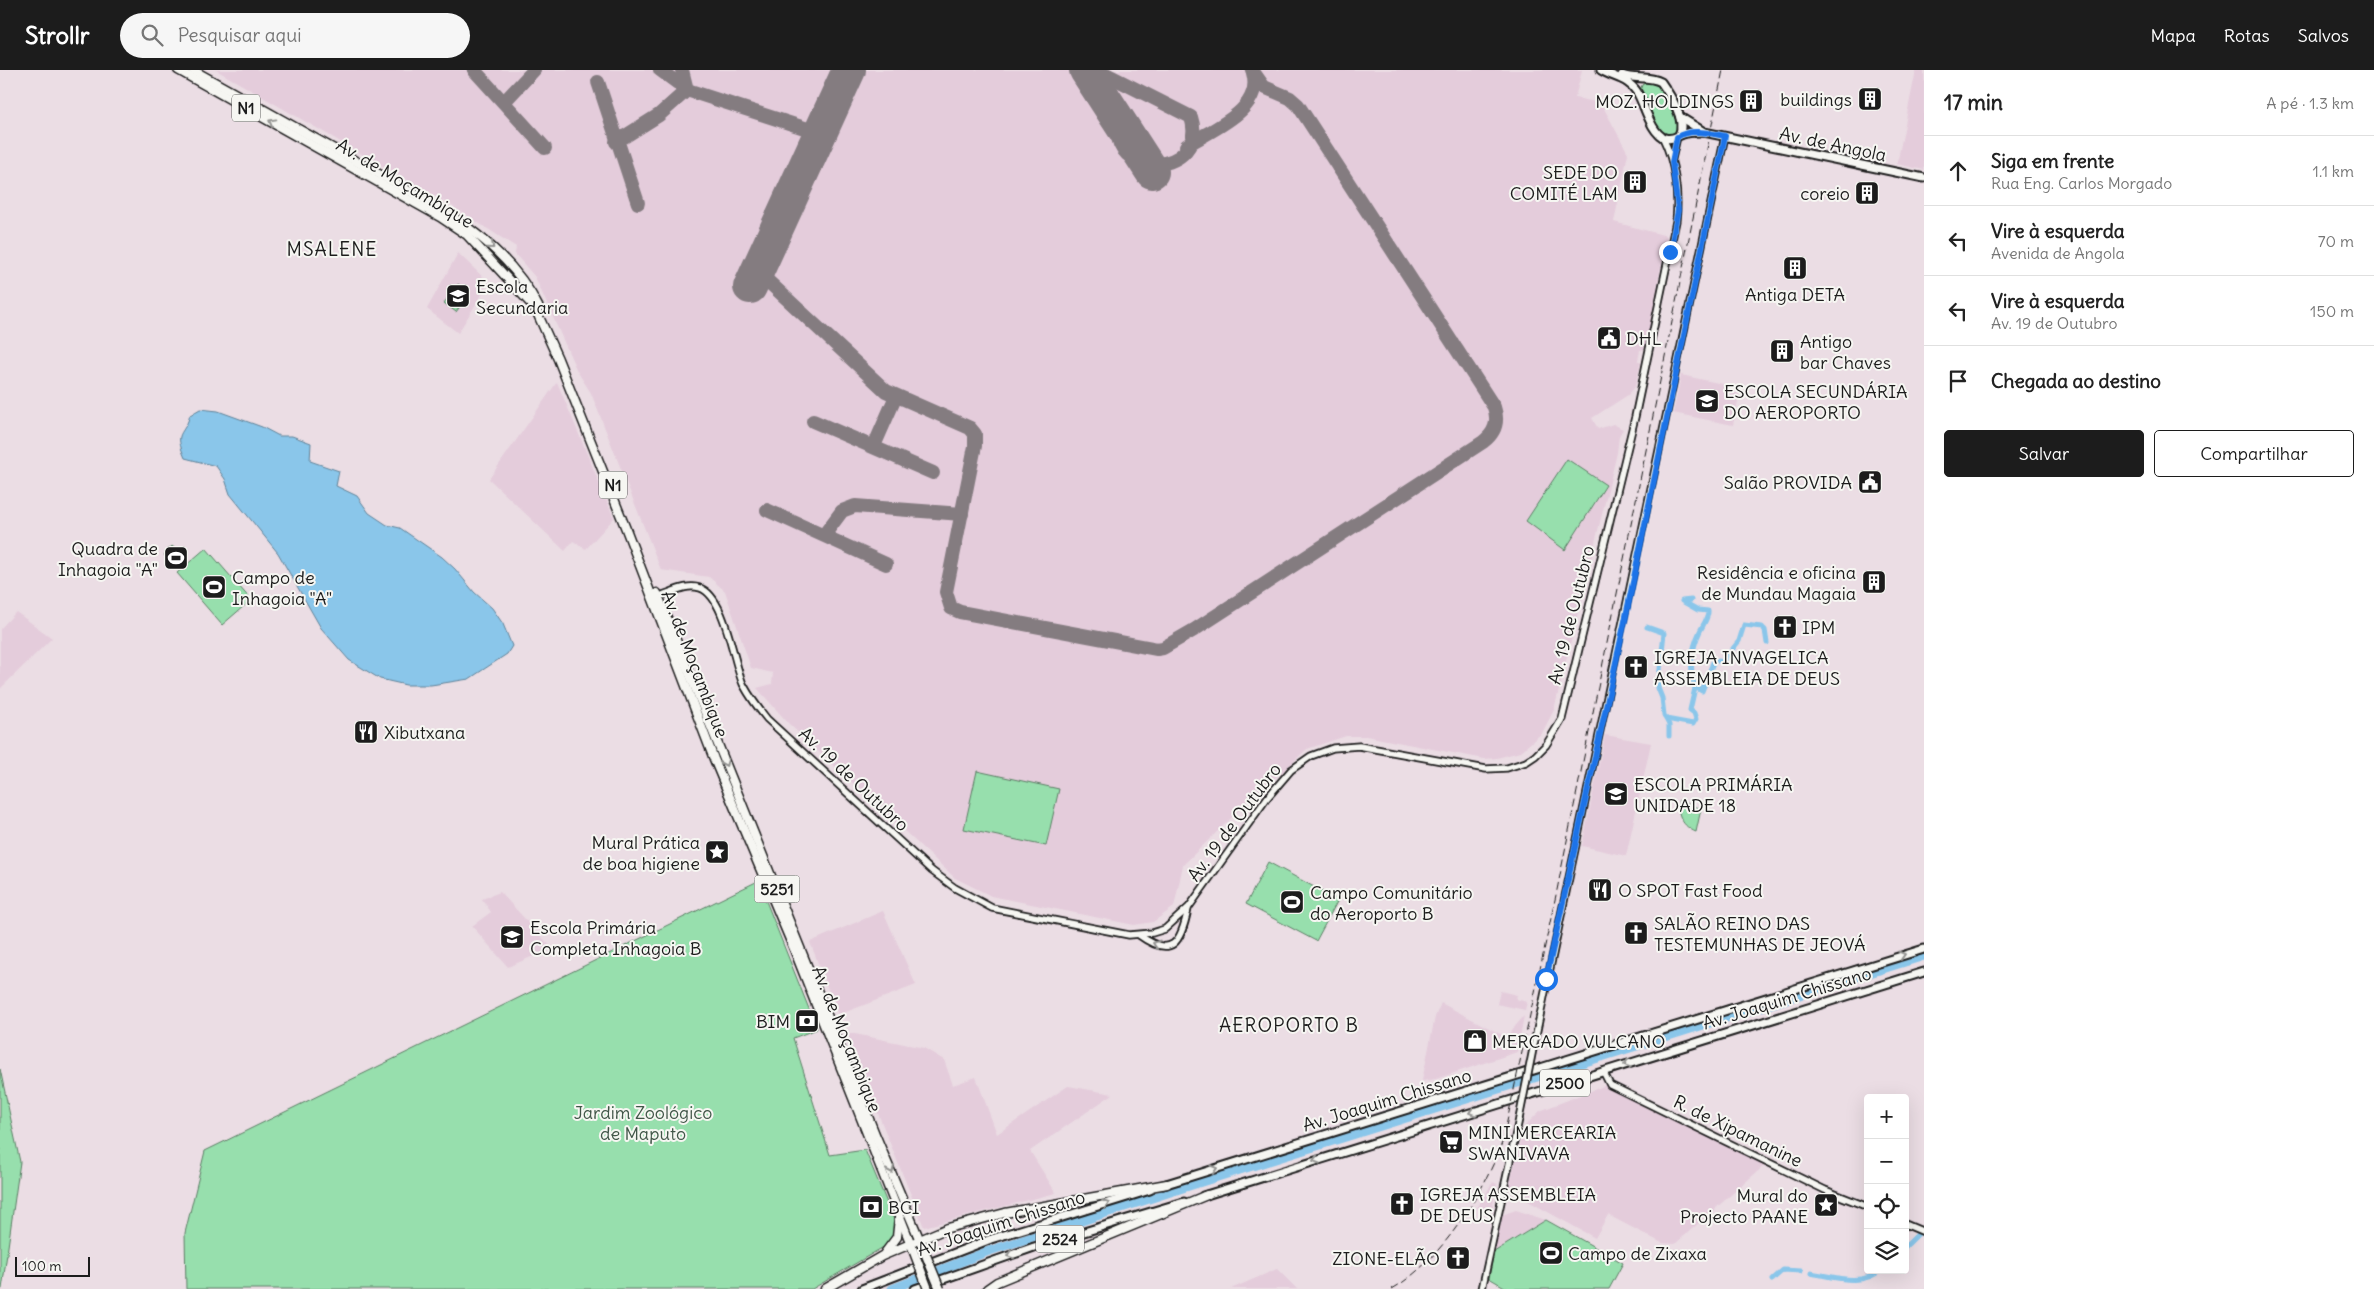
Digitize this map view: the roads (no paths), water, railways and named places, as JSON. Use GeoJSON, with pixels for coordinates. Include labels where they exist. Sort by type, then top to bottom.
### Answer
{"type":"FeatureCollection","features":[{"type":"Feature","properties":{"kind":"highway","name":"N1"},"geometry":{"type":"LineString","coordinates":[[178,70],[315,142]]}},
{"type":"Feature","properties":{"kind":"highway","name":"N1"},"geometry":{"type":"LineString","coordinates":[[193,70],[315,142]]}},
{"type":"Feature","properties":{"kind":"highway","name":"Av. de Moçambique"},"geometry":{"type":"LineString","coordinates":[[315,142],[450,215],[494,247],[517,270],[538,306],[561,357],[656,597],[714,759],[794,949],[928,1289]]}},
{"type":"Feature","properties":{"kind":"highway","name":"Av. de Moçambique"},"geometry":{"type":"LineString","coordinates":[[315,142],[467,235],[535,308],[694,685],[875,1134],[916,1227],[940,1289]]}},
{"type":"Feature","properties":{"kind":"highway"},"geometry":{"type":"LineString","coordinates":[[825,1289],[882,1256],[921,1241],[935,1232],[1005,1213],[1167,1184]]}},
{"type":"Feature","properties":{"kind":"highway"},"geometry":{"type":"LineString","coordinates":[[987,1289],[1006,1278],[1207,1195]]}},
{"type":"Feature","properties":{"kind":"highway"},"geometry":{"type":"LineString","coordinates":[[882,1256],[897,1237],[899,1214]]}},
{"type":"Feature","properties":{"kind":"highway"},"geometry":{"type":"LineString","coordinates":[[916,1227],[935,1232]]}},
{"type":"Feature","properties":{"kind":"main road"},"geometry":{"type":"LineString","coordinates":[[1601,70],[1623,79],[1631,85],[1638,93],[1648,117],[1663,138],[1670,139],[1704,132]]}},
{"type":"Feature","properties":{"kind":"main road"},"geometry":{"type":"LineString","coordinates":[[1611,70],[1627,77],[1650,78],[1661,82],[1680,117],[1682,126],[1678,136]]}},
{"type":"Feature","properties":{"kind":"main road"},"geometry":{"type":"LineString","coordinates":[[1638,93],[1639,84],[1646,79]]}},
{"type":"Feature","properties":{"kind":"main road"},"geometry":{"type":"LineString","coordinates":[[1680,117],[1704,132]]}},
{"type":"Feature","properties":{"kind":"main road","name":"Av. de Angola"},"geometry":{"type":"LineString","coordinates":[[1704,132],[1924,178]]}},
{"type":"Feature","properties":{"kind":"main road","name":"Av. Joaquim Chissano"},"geometry":{"type":"LineString","coordinates":[[862,1289],[991,1239],[1924,949]]}},
{"type":"Feature","properties":{"kind":"main road","name":"Av. Joaquim Chissano"},"geometry":{"type":"LineString","coordinates":[[915,1289],[1034,1247],[1924,972]]}},
{"type":"Feature","properties":{"kind":"street"},"geometry":{"type":"LineString","coordinates":[[1482,1289],[1519,1119],[1721,135]]}},
{"type":"Feature","properties":{"kind":"street"},"geometry":{"type":"LineString","coordinates":[[1672,162],[1678,136]]}},
{"type":"Feature","properties":{"kind":"street","name":"Av. 19 de Outubro"},"geometry":{"type":"LineString","coordinates":[[656,597],[689,587],[699,587],[712,596],[743,682],[754,704],[767,719],[932,871],[955,888],[992,908],[1139,935],[1165,930],[1188,907],[1267,798],[1291,770],[1311,756],[1333,748],[1360,746],[1497,769],[1526,762],[1546,745],[1554,734],[1562,720],[1633,427],[1676,221],[1677,199],[1672,162],[1663,138]]}},
{"type":"Feature","properties":{"kind":"street"},"geometry":{"type":"LineString","coordinates":[[1139,935],[1156,945],[1168,947],[1175,945],[1180,938],[1188,907]]}},
{"type":"Feature","properties":{"kind":"street","name":"R. de Xipamanine"},"geometry":{"type":"LineString","coordinates":[[1603,1071],[1610,1085],[1825,1190],[1864,1205]]}},
{"type":"Feature","properties":{"kind":"street"},"geometry":{"type":"LineString","coordinates":[[1909,1226],[1924,1232]]}},
{"type":"Feature","properties":{"kind":"water"},"geometry":{"type":"Polygon","coordinates":[[[200,409],[218,411],[262,427],[279,436],[292,436],[311,443],[310,461],[339,471],[336,486],[357,496],[369,513],[387,525],[400,528],[442,557],[474,592],[492,608],[503,624],[512,646],[507,654],[469,679],[431,685],[406,685],[380,679],[349,660],[321,628],[278,553],[230,494],[225,479],[216,466],[185,458],[180,443],[181,434],[190,415],[200,409]]]}},
{"type":"Feature","properties":{"kind":"waterway"},"geometry":{"type":"LineString","coordinates":[[1666,719],[1693,724],[1696,719],[1694,713],[1690,710],[1695,688],[1692,660],[1695,645],[1707,618],[1708,611],[1698,610],[1682,601],[1691,600]]}},
{"type":"Feature","properties":{"kind":"waterway"},"geometry":{"type":"LineString","coordinates":[[1695,687],[1702,691],[1714,660],[1722,662],[1739,641],[1744,625],[1762,627],[1765,630],[1767,643]]}},
{"type":"Feature","properties":{"kind":"waterway"},"geometry":{"type":"LineString","coordinates":[[1647,627],[1664,633],[1658,688],[1662,698],[1664,715],[1669,725],[1669,736]]}},
{"type":"Feature","properties":{"kind":"waterway"},"geometry":{"type":"LineString","coordinates":[[892,1289],[986,1252],[1195,1184],[1924,956]]}},
{"type":"Feature","properties":{"kind":"waterway"},"geometry":{"type":"LineString","coordinates":[[1909,1243],[1921,1231]]}},
{"type":"Feature","properties":{"kind":"waterway"},"geometry":{"type":"LineString","coordinates":[[1772,1280],[1783,1270],[1801,1271]]}},
{"type":"Feature","properties":{"kind":"waterway"},"geometry":{"type":"LineString","coordinates":[[1811,1273],[1848,1279],[1865,1278],[1875,1274]]}},
{"type":"Feature","properties":{"kind":"railway"},"geometry":{"type":"LineString","coordinates":[[1392,1289],[1427,1262],[1459,1224],[1485,1181],[1503,1140],[1556,895],[1723,70]]}},
{"type":"Feature","properties":{"kind":"place","name":"buildings"},"geometry":{"type":"Point","coordinates":[1870,99]}},
{"type":"Feature","properties":{"kind":"place","name":"MOZ. HOLDINGS"},"geometry":{"type":"Point","coordinates":[1751,101]}},
{"type":"Feature","properties":{"kind":"place","name":"SEDE DO COMITÉ LAM"},"geometry":{"type":"Point","coordinates":[1635,182]}},
{"type":"Feature","properties":{"kind":"place","name":"coreio"},"geometry":{"type":"Point","coordinates":[1867,193]}},
{"type":"Feature","properties":{"kind":"place","name":"Antiga DETA"},"geometry":{"type":"Point","coordinates":[1795,268]}},
{"type":"Feature","properties":{"kind":"place","name":"Escola Secundaria"},"geometry":{"type":"Point","coordinates":[458,296]}},
{"type":"Feature","properties":{"kind":"place","name":"DHL"},"geometry":{"type":"Point","coordinates":[1609,338]}},
{"type":"Feature","properties":{"kind":"place","name":"Antigo bar Chaves"},"geometry":{"type":"Point","coordinates":[1782,351]}},
{"type":"Feature","properties":{"kind":"place","name":"ESCOLA SECUNDÁRIA DO AEROPORTO"},"geometry":{"type":"Point","coordinates":[1707,401]}},
{"type":"Feature","properties":{"kind":"place","name":"Salão PROVIDA"},"geometry":{"type":"Point","coordinates":[1870,482]}},
{"type":"Feature","properties":{"kind":"place","name":"Quadra de Inhagoia \"A\""},"geometry":{"type":"Point","coordinates":[176,558]}},
{"type":"Feature","properties":{"kind":"place","name":"Residência e oficina de Mundau Magaia"},"geometry":{"type":"Point","coordinates":[1874,582]}},
{"type":"Feature","properties":{"kind":"place","name":"Campo de Inhagoia \"A\""},"geometry":{"type":"Point","coordinates":[214,587]}},
{"type":"Feature","properties":{"kind":"place","name":"IPM"},"geometry":{"type":"Point","coordinates":[1785,627]}},
{"type":"Feature","properties":{"kind":"place","name":"IGREJA INVAGELICA ASSEMBLEIA DE DEUS"},"geometry":{"type":"Point","coordinates":[1636,667]}},
{"type":"Feature","properties":{"kind":"place","name":"Xibutxana"},"geometry":{"type":"Point","coordinates":[366,732]}},
{"type":"Feature","properties":{"kind":"place","name":"ESCOLA PRIMÁRIA UNIDADE 18"},"geometry":{"type":"Point","coordinates":[1616,794]}},
{"type":"Feature","properties":{"kind":"place","name":"Mural Prática de boa higiene"},"geometry":{"type":"Point","coordinates":[717,852]}},
{"type":"Feature","properties":{"kind":"place","name":"O SPOT Fast Food"},"geometry":{"type":"Point","coordinates":[1600,890]}},
{"type":"Feature","properties":{"kind":"place","name":"Campo Comunitário do Aeroporto B"},"geometry":{"type":"Point","coordinates":[1292,902]}},
{"type":"Feature","properties":{"kind":"place","name":"SALÃO REINO DAS TESTEMUNHAS DE JEOVÁ"},"geometry":{"type":"Point","coordinates":[1636,933]}},
{"type":"Feature","properties":{"kind":"place","name":"Escola Primária Completa Inhagoia B"},"geometry":{"type":"Point","coordinates":[512,937]}},
{"type":"Feature","properties":{"kind":"place","name":"BIM"},"geometry":{"type":"Point","coordinates":[807,1021]}},
{"type":"Feature","properties":{"kind":"place","name":"MERCADO VULCANO"},"geometry":{"type":"Point","coordinates":[1475,1041]}},
{"type":"Feature","properties":{"kind":"place","name":"MINI MERCEARIA SWANIVAVA"},"geometry":{"type":"Point","coordinates":[1451,1142]}},
{"type":"Feature","properties":{"kind":"place","name":"IGREJA ASSEMBLEIA DE DEUS"},"geometry":{"type":"Point","coordinates":[1402,1204]}},
{"type":"Feature","properties":{"kind":"place","name":"Mural do Projecto PAANE"},"geometry":{"type":"Point","coordinates":[1826,1205]}},
{"type":"Feature","properties":{"kind":"place","name":"BCI"},"geometry":{"type":"Point","coordinates":[871,1207]}},
{"type":"Feature","properties":{"kind":"place","name":"Campo de Zixaxa"},"geometry":{"type":"Point","coordinates":[1551,1253]}},
{"type":"Feature","properties":{"kind":"place","name":"ZIONE-ELÃO"},"geometry":{"type":"Point","coordinates":[1458,1258]}},
{"type":"Feature","properties":{"kind":"district","name":"MSALENE"},"geometry":{"type":"Point","coordinates":[332,249]}},
{"type":"Feature","properties":{"kind":"district","name":"AEROPORTO B"},"geometry":{"type":"Point","coordinates":[1289,1025]}},
{"type":"Feature","properties":{"kind":"park label","name":"Jardim Zoológico de Maputo"},"geometry":{"type":"Point","coordinates":[643,1122]}}]}
